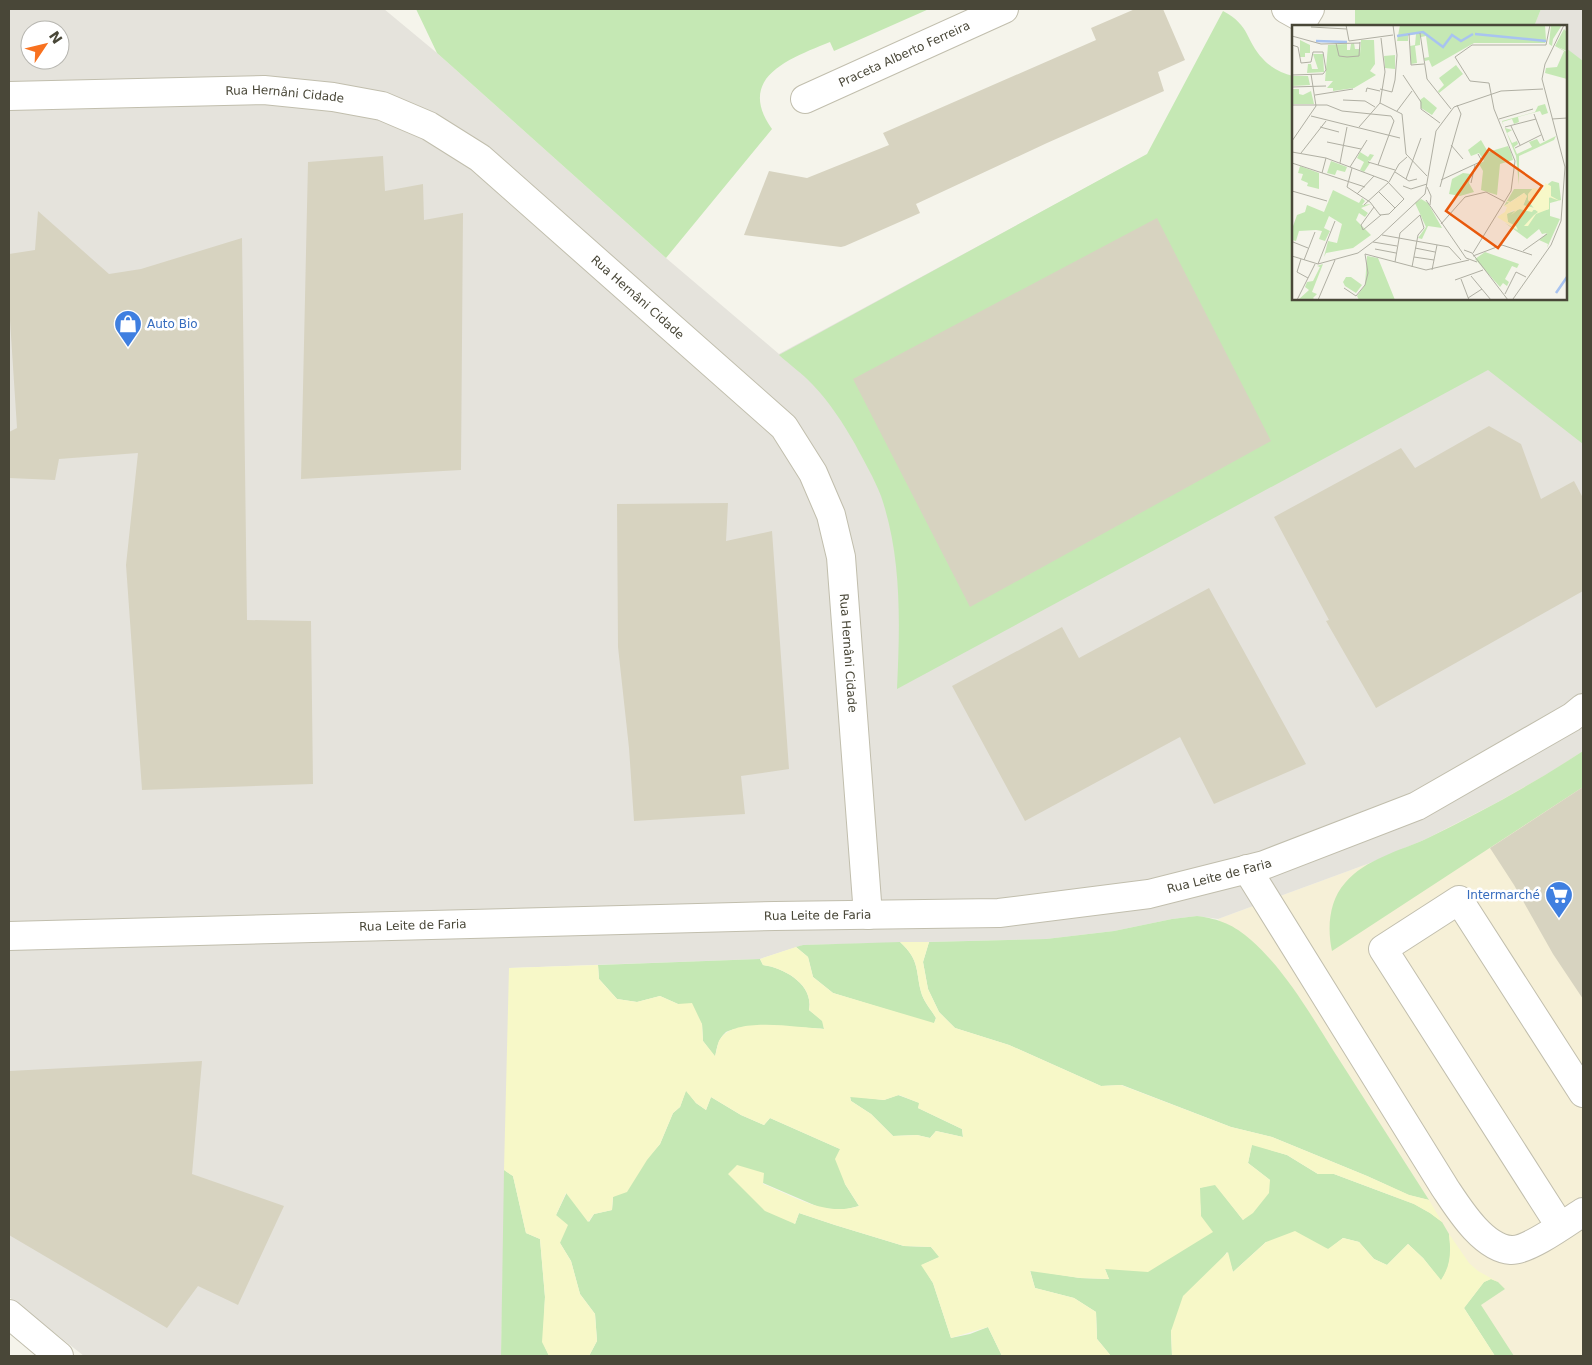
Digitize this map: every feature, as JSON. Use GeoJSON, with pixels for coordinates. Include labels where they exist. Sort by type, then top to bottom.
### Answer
{"type":"FeatureCollection","features":[{"type":"Feature","properties":{"kind":"street","name":"Praceta Alberto Ferreira"},"geometry":{"type":"LineString","coordinates":[[805,100],[1004,9]]}},
{"type":"Feature","properties":{"kind":"street"},"geometry":{"type":"LineString","coordinates":[[1286,9],[1304,19],[1310,9]]}},
{"type":"Feature","properties":{"kind":"street","name":"Rua Hernâni Cidade"},"geometry":{"type":"LineString","coordinates":[[9,96],[264,90],[341,98],[382,106],[406,116],[429,126],[480,158],[784,427],[813,473],[831,515],[841,557],[868,915]]}},
{"type":"Feature","properties":{"kind":"street","name":"Rua Leite de Faria"},"geometry":{"type":"LineString","coordinates":[[9,936],[1008,912],[1149,894],[1264,865],[1417,806],[1572,717],[1583,708]]}},
{"type":"Feature","properties":{"kind":"street"},"geometry":{"type":"LineString","coordinates":[[1247,869],[1465,1218],[1490,1243],[1512,1250],[1532,1244],[1583,1212]]}},
{"type":"Feature","properties":{"kind":"street"},"geometry":{"type":"LineString","coordinates":[[1560,1226],[1383,950],[1459,900],[1583,1093]]}},
{"type":"Feature","properties":{"kind":"street"},"geometry":{"type":"LineString","coordinates":[[9,1314],[59,1356]]}},
{"type":"Feature","properties":{"kind":"shaded area"},"geometry":{"type":"Polygon","coordinates":[[[9,9],[384,9],[437,53],[666,258],[779,354],[1122,168],[1292,300],[1567,300],[1567,25],[1534,25],[1541,9],[1583,9],[1583,751],[1498,802],[1426,839],[1370,863],[1218,919],[1197,916],[1114,931],[1046,939],[803,945],[760,959],[510,968],[501,1356],[84,1356],[9,1297],[9,9]]]}},
{"type":"Feature","properties":{"kind":"shaded area"},"geometry":{"type":"Polygon","coordinates":[[[416,9],[929,9],[834,51],[830,42],[799,55],[772,72],[764,83],[760,96],[762,111],[772,129],[666,258],[437,53],[416,9]]]}},
{"type":"Feature","properties":{"kind":"shaded area"},"geometry":{"type":"Polygon","coordinates":[[[1355,9],[1541,9],[1536,25],[1355,25],[1355,9]]]}},
{"type":"Feature","properties":{"kind":"shaded area"},"geometry":{"type":"Polygon","coordinates":[[[1223,11],[1239,22],[1257,52],[1266,62],[1277,70],[1292,76],[1292,300],[1567,300],[1567,49],[1583,61],[1583,444],[1488,370],[897,689],[898,591],[893,543],[881,496],[855,444],[831,406],[809,381],[779,355],[1147,154],[1223,11]]]}},
{"type":"Feature","properties":{"kind":"shaded area"},"geometry":{"type":"Polygon","coordinates":[[[1583,751],[1583,1356],[1495,1356],[1218,919],[1370,863],[1426,839],[1498,802],[1583,751]]]}},
{"type":"Feature","properties":{"kind":"shaded area"},"geometry":{"type":"Polygon","coordinates":[[[1583,751],[1583,787],[1332,951],[1330,924],[1333,906],[1340,890],[1353,875],[1384,856],[1428,838],[1487,808],[1583,751]]]}},
{"type":"Feature","properties":{"kind":"shaded area"},"geometry":{"type":"Polygon","coordinates":[[[1197,916],[1220,921],[1239,930],[1275,964],[1305,1006],[1429,1200],[1409,1195],[1272,1137],[1231,1127],[1122,1085],[1101,1086],[1009,1045],[955,1028],[939,1012],[928,989],[923,962],[929,942],[1046,939],[1114,931],[1197,916]]]}},
{"type":"Feature","properties":{"kind":"shaded area"},"geometry":{"type":"Polygon","coordinates":[[[900,942],[914,961],[922,995],[936,1018],[934,1024],[833,993],[813,977],[808,957],[796,947],[803,945],[900,942]]]}},
{"type":"Feature","properties":{"kind":"shaded area"},"geometry":{"type":"Polygon","coordinates":[[[760,959],[763,965],[780,970],[796,979],[807,993],[809,1010],[823,1021],[824,1029],[773,1027],[733,1030],[726,1032],[721,1037],[715,1057],[703,1041],[702,1024],[678,1004],[660,996],[637,1002],[617,999],[599,979],[598,965],[760,959]]]}},
{"type":"Feature","properties":{"kind":"shaded area"},"geometry":{"type":"Polygon","coordinates":[[[686,1090],[696,1103],[706,1110],[711,1097],[741,1115],[764,1125],[770,1118],[840,1149],[845,1184],[859,1206],[843,1210],[821,1208],[763,1183],[737,1165],[795,1224],[799,1213],[904,1246],[931,1247],[940,1257],[922,1265],[933,1283],[951,1338],[970,1334],[988,1327],[1002,1356],[589,1356],[597,1341],[595,1314],[580,1294],[571,1261],[560,1243],[556,1215],[567,1192],[589,1222],[594,1214],[612,1210],[613,1197],[660,1144],[673,1113],[680,1107],[686,1090]]]}},
{"type":"Feature","properties":{"kind":"shaded area"},"geometry":{"type":"Polygon","coordinates":[[[898,1095],[920,1103],[918,1108],[962,1129],[963,1137],[936,1131],[930,1138],[917,1135],[893,1136],[871,1114],[851,1101],[850,1096],[884,1100],[898,1095]]]}},
{"type":"Feature","properties":{"kind":"shaded area"},"geometry":{"type":"Polygon","coordinates":[[[1252,1144],[1287,1155],[1318,1174],[1334,1174],[1414,1204],[1430,1213],[1442,1222],[1449,1234],[1451,1253],[1448,1268],[1441,1281],[1423,1258],[1408,1244],[1387,1265],[1374,1259],[1359,1242],[1343,1238],[1329,1249],[1266,1242],[1233,1272],[1227,1252],[1171,1331],[1172,1356],[1111,1356],[1097,1339],[1096,1312],[1074,1298],[1035,1288],[1030,1270],[1080,1278],[1109,1279],[1105,1269],[1201,1216],[1199,1188],[1215,1184],[1243,1220],[1270,1180],[1248,1163],[1252,1144]]]}},
{"type":"Feature","properties":{"kind":"shaded area"},"geometry":{"type":"Polygon","coordinates":[[[504,1170],[513,1176],[526,1233],[540,1239],[545,1297],[543,1342],[549,1356],[501,1356],[504,1170]]]}},
{"type":"Feature","properties":{"kind":"shaded area"},"geometry":{"type":"Polygon","coordinates":[[[1491,1279],[1498,1282],[1505,1289],[1481,1305],[1514,1356],[1495,1356],[1464,1308],[1484,1282],[1491,1279]]]}},
{"type":"Feature","properties":{"kind":"sand"},"geometry":{"type":"Polygon","coordinates":[[[900,942],[929,942],[923,962],[928,989],[939,1012],[955,1028],[1009,1045],[1101,1086],[1121,1085],[1231,1127],[1272,1137],[1409,1195],[1429,1200],[1442,1222],[1414,1204],[1334,1174],[1318,1174],[1287,1155],[1252,1145],[1248,1163],[1270,1180],[1269,1193],[1253,1213],[1243,1220],[1215,1185],[1200,1188],[1201,1216],[1213,1232],[1148,1272],[1105,1269],[1109,1279],[1080,1278],[1030,1271],[1035,1288],[1074,1298],[1096,1312],[1097,1339],[1111,1356],[1002,1356],[988,1327],[951,1338],[933,1283],[921,1265],[939,1257],[931,1247],[904,1246],[799,1213],[795,1224],[765,1211],[728,1174],[737,1165],[764,1173],[763,1184],[810,1204],[834,1209],[859,1206],[845,1184],[835,1159],[840,1149],[770,1118],[764,1125],[741,1115],[711,1097],[706,1110],[696,1103],[686,1091],[680,1107],[673,1113],[660,1144],[647,1160],[627,1192],[613,1197],[612,1210],[594,1214],[588,1222],[566,1193],[556,1215],[568,1225],[560,1243],[571,1261],[580,1294],[595,1314],[597,1341],[589,1356],[549,1356],[542,1342],[545,1297],[540,1239],[526,1233],[513,1176],[504,1170],[509,968],[598,965],[599,979],[617,999],[637,1002],[660,996],[678,1004],[692,1003],[702,1024],[703,1041],[715,1056],[721,1038],[729,1031],[740,1027],[769,1025],[824,1029],[822,1021],[809,1010],[807,993],[796,979],[780,970],[763,965],[760,959],[796,947],[808,957],[813,977],[833,993],[934,1023],[936,1018],[922,995],[916,967],[907,949],[900,942]],[[899,1095],[884,1100],[850,1097],[851,1101],[871,1114],[893,1136],[917,1135],[930,1138],[936,1131],[963,1137],[962,1129],[918,1108],[919,1103],[899,1095]]]}},
{"type":"Feature","properties":{"kind":"sand"},"geometry":{"type":"Polygon","coordinates":[[[1295,1231],[1328,1249],[1343,1238],[1359,1242],[1374,1259],[1387,1265],[1408,1244],[1423,1258],[1441,1280],[1450,1258],[1449,1234],[1469,1263],[1478,1271],[1498,1282],[1491,1279],[1484,1282],[1464,1308],[1495,1356],[1172,1356],[1171,1331],[1183,1296],[1228,1252],[1233,1272],[1266,1242],[1295,1231]]]}},
{"type":"Feature","properties":{"kind":"building"},"geometry":{"type":"Polygon","coordinates":[[[1135,9],[1163,9],[1185,60],[1158,72],[1164,91],[916,204],[920,213],[845,246],[744,235],[769,171],[807,178],[889,145],[883,133],[1096,40],[1091,28],[1135,9]]]}},
{"type":"Feature","properties":{"kind":"building"},"geometry":{"type":"Polygon","coordinates":[[[383,156],[385,191],[423,184],[424,220],[463,213],[461,470],[301,479],[308,162],[383,156]]]}},
{"type":"Feature","properties":{"kind":"building"},"geometry":{"type":"Polygon","coordinates":[[[38,211],[109,274],[141,269],[242,238],[247,620],[311,621],[313,784],[142,790],[126,565],[138,453],[59,459],[55,480],[9,478],[9,432],[17,428],[9,305],[9,254],[35,250],[38,211]]]}},
{"type":"Feature","properties":{"kind":"building"},"geometry":{"type":"Polygon","coordinates":[[[1157,218],[1271,441],[970,607],[853,379],[1157,218]]]}},
{"type":"Feature","properties":{"kind":"building"},"geometry":{"type":"Polygon","coordinates":[[[1489,426],[1521,444],[1541,499],[1574,481],[1583,498],[1583,591],[1376,708],[1326,621],[1329,620],[1274,517],[1401,448],[1415,468],[1489,426]]]}},
{"type":"Feature","properties":{"kind":"building"},"geometry":{"type":"Polygon","coordinates":[[[728,503],[726,541],[772,531],[789,769],[741,776],[745,814],[634,821],[629,748],[618,647],[617,504],[728,503]]]}},
{"type":"Feature","properties":{"kind":"building"},"geometry":{"type":"Polygon","coordinates":[[[1209,588],[1306,764],[1214,804],[1180,737],[1025,821],[952,686],[1062,627],[1079,658],[1209,588]]]}},
{"type":"Feature","properties":{"kind":"building"},"geometry":{"type":"Polygon","coordinates":[[[1583,787],[1583,999],[1553,954],[1514,885],[1490,848],[1583,787]]]}},
{"type":"Feature","properties":{"kind":"building"},"geometry":{"type":"Polygon","coordinates":[[[202,1061],[192,1174],[284,1206],[238,1305],[198,1286],[167,1328],[9,1235],[9,1071],[202,1061]]]}},
{"type":"Feature","properties":{"kind":"place","name":"Auto Bio"},"geometry":{"type":"Point","coordinates":[128,348]}},
{"type":"Feature","properties":{"kind":"place","name":"Intermarché"},"geometry":{"type":"Point","coordinates":[1559,919]}}]}
